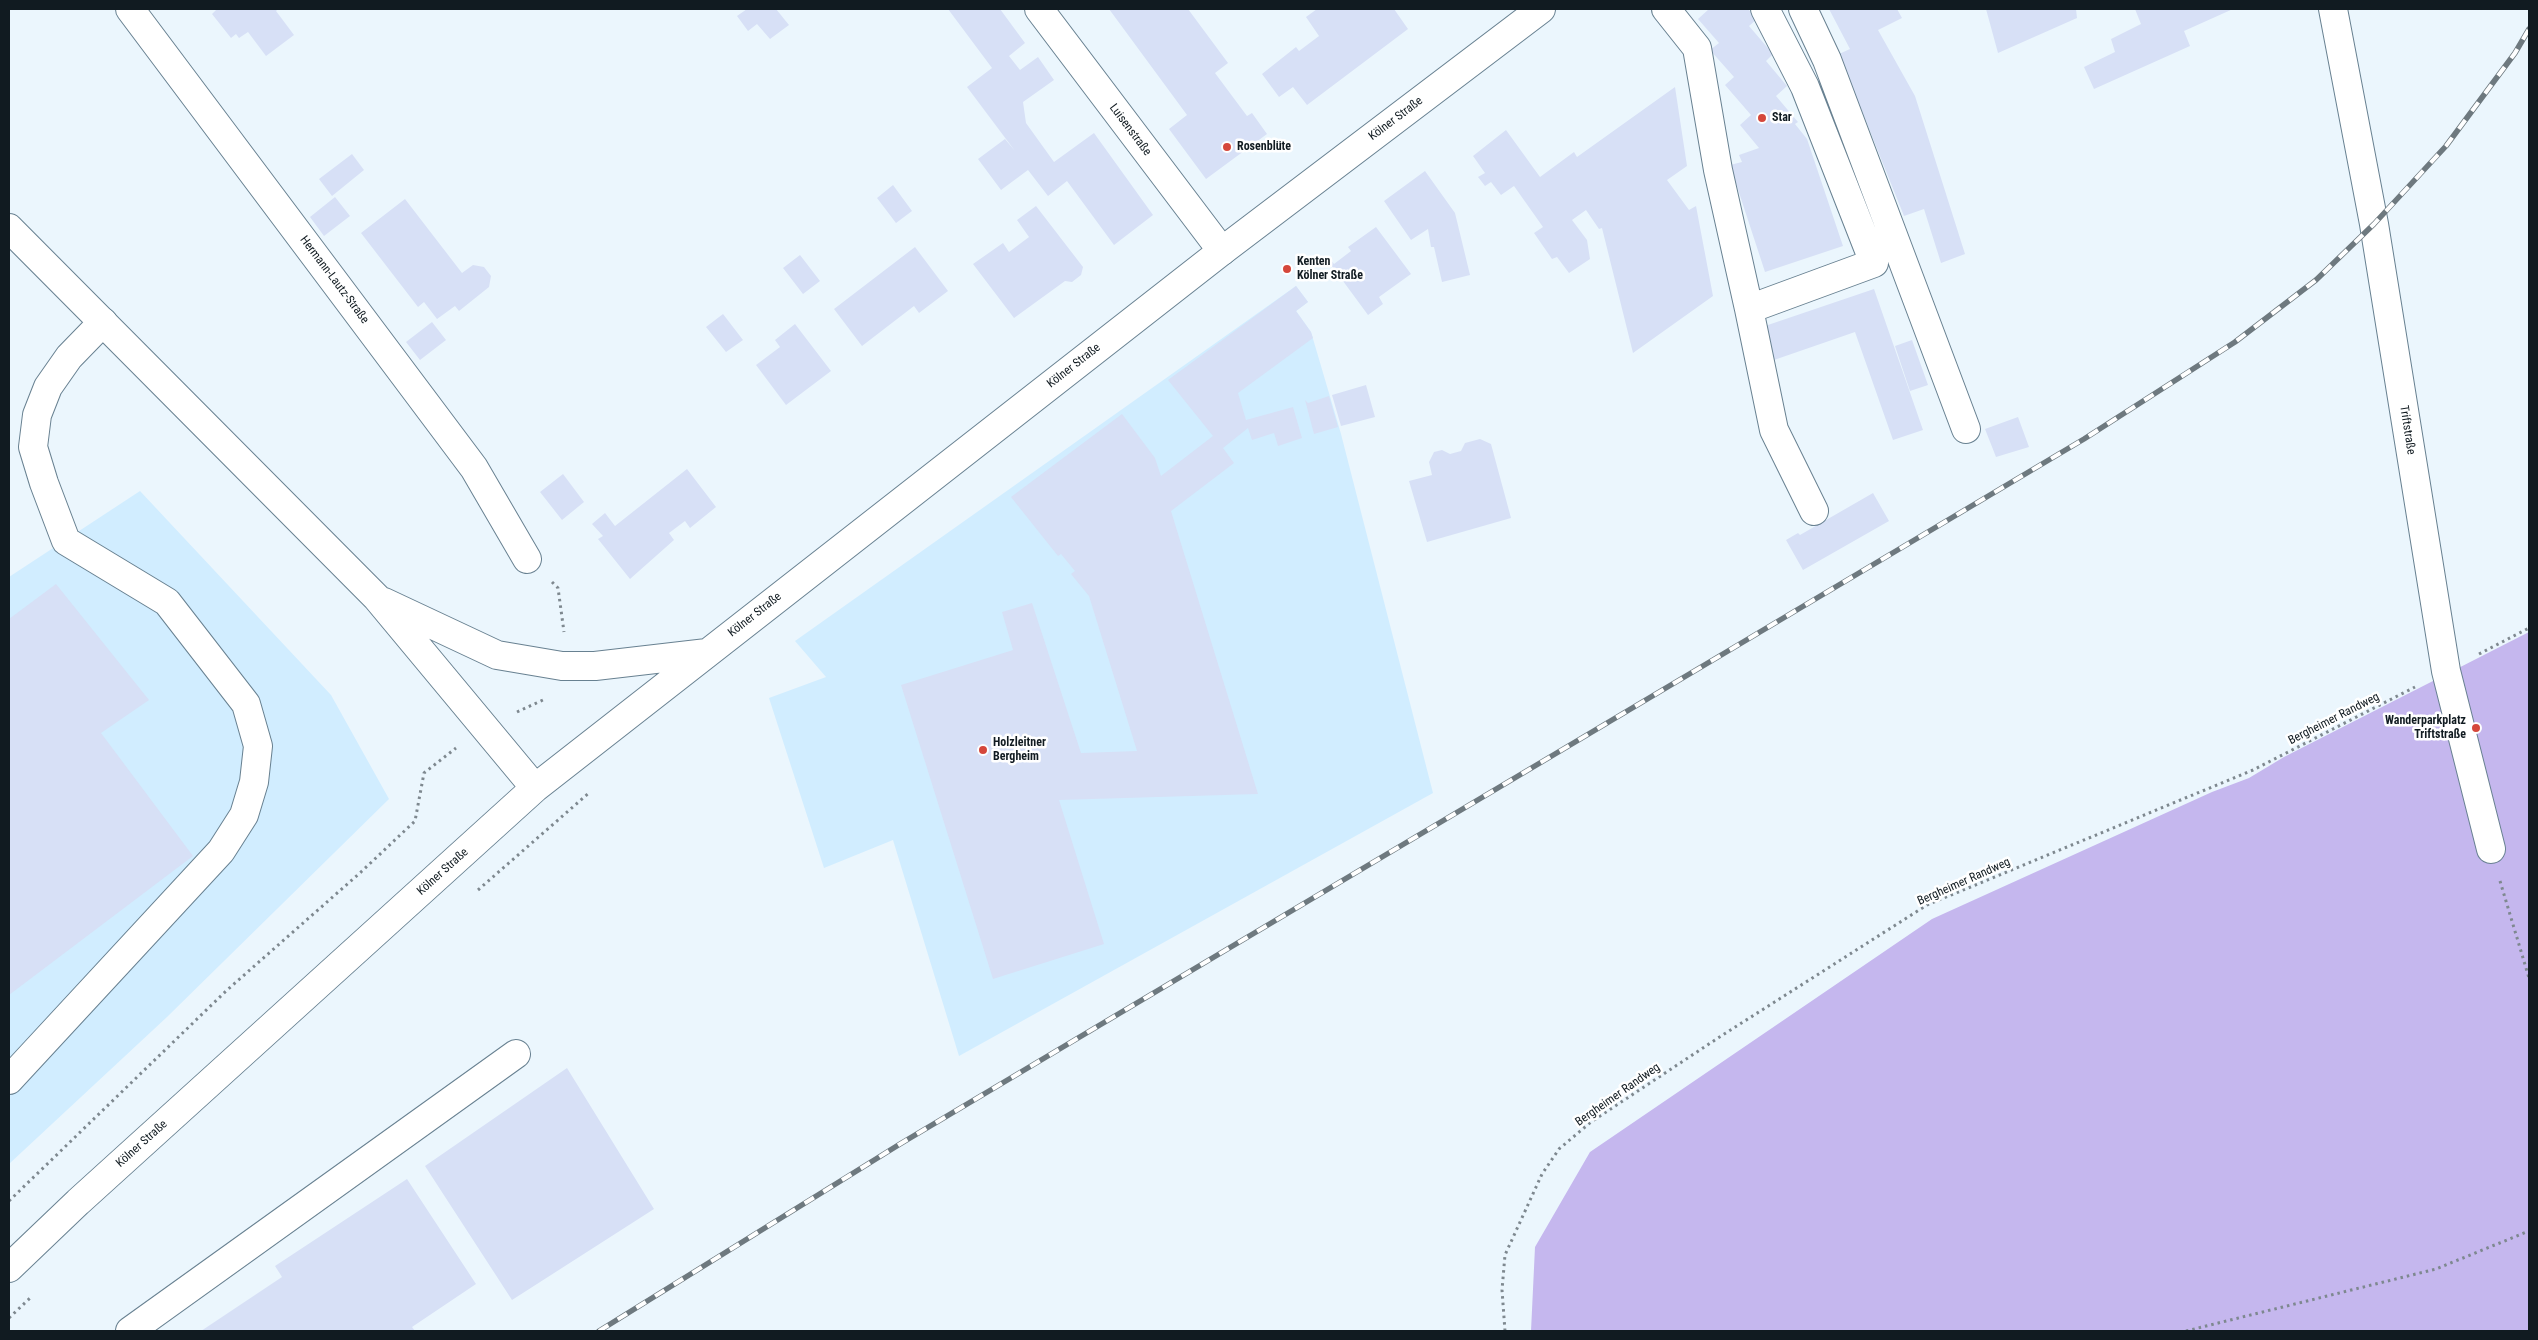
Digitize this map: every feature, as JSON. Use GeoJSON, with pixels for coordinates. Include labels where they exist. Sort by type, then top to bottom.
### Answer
{"type":"FeatureCollection","features":[{"type":"Feature","properties":{"kind":"main road","name":"Hermann-Lautz-Straße"},"geometry":{"type":"LineString","coordinates":[[130,9],[240,153],[474,468],[528,559]]}},
{"type":"Feature","properties":{"kind":"main road","name":"Luisenstraße"},"geometry":{"type":"LineString","coordinates":[[1039,9],[1222,251]]}},
{"type":"Feature","properties":{"kind":"main road","name":"Kölner Straße"},"geometry":{"type":"LineString","coordinates":[[9,1268],[78,1202],[535,788],[1222,251],[1541,9]]}},
{"type":"Feature","properties":{"kind":"main road"},"geometry":{"type":"LineString","coordinates":[[1666,9],[1697,48],[1718,170],[1774,430],[1814,511]]}},
{"type":"Feature","properties":{"kind":"main road"},"geometry":{"type":"LineString","coordinates":[[1749,308],[1874,263],[1806,87],[1765,9]]}},
{"type":"Feature","properties":{"kind":"main road"},"geometry":{"type":"LineString","coordinates":[[1803,9],[1827,60],[1966,429]]}},
{"type":"Feature","properties":{"kind":"main road","name":"Triftstraße"},"geometry":{"type":"LineString","coordinates":[[2333,9],[2374,224],[2446,671],[2491,849]]}},
{"type":"Feature","properties":{"kind":"main road"},"geometry":{"type":"LineString","coordinates":[[9,228],[377,598],[535,788]]}},
{"type":"Feature","properties":{"kind":"main road"},"geometry":{"type":"LineString","coordinates":[[9,1080],[221,851],[244,815],[254,782],[258,746],[246,704],[167,602],[66,541],[44,483],[33,447],[37,415],[48,387],[69,356],[103,322]]}},
{"type":"Feature","properties":{"kind":"main road"},"geometry":{"type":"LineString","coordinates":[[377,598],[498,655],[562,666],[595,666],[707,653]]}},
{"type":"Feature","properties":{"kind":"main road"},"geometry":{"type":"LineString","coordinates":[[130,1331],[516,1054]]}},
{"type":"Feature","properties":{"kind":"path","name":"Bergheimer Randweg"},"geometry":{"type":"LineString","coordinates":[[1505,1331],[1502,1290],[1505,1254],[1542,1174],[1559,1149],[1599,1116],[1927,906],[2253,770],[2529,628]]}},
{"type":"Feature","properties":{"kind":"path"},"geometry":{"type":"LineString","coordinates":[[9,1201],[226,991],[362,872],[415,821],[424,773],[484,726]]}},
{"type":"Feature","properties":{"kind":"path"},"geometry":{"type":"LineString","coordinates":[[470,896],[596,788]]}},
{"type":"Feature","properties":{"kind":"path"},"geometry":{"type":"LineString","coordinates":[[2491,849],[2529,978]]}},
{"type":"Feature","properties":{"kind":"path"},"geometry":{"type":"LineString","coordinates":[[2186,1331],[2436,1269],[2529,1231]]}},
{"type":"Feature","properties":{"kind":"path"},"geometry":{"type":"LineString","coordinates":[[9,1318],[37,1291]]}},
{"type":"Feature","properties":{"kind":"shaded area"},"geometry":{"type":"Polygon","coordinates":[[[1296,286],[1308,302],[1296,311],[1311,332],[1341,434],[1433,793],[959,1056],[893,840],[824,868],[769,698],[826,677],[795,641],[1296,286]]]}},
{"type":"Feature","properties":{"kind":"shaded area"},"geometry":{"type":"Polygon","coordinates":[[[140,491],[331,695],[389,799],[167,1017],[9,1164],[9,577],[140,491]]]}},
{"type":"Feature","properties":{"kind":"shaded area"},"geometry":{"type":"Polygon","coordinates":[[[2529,632],[2529,1331],[1531,1331],[1535,1247],[1590,1152],[1932,919],[2212,792],[2249,778],[2284,757],[2529,632]]]}},
{"type":"Feature","properties":{"kind":"building"},"geometry":{"type":"Polygon","coordinates":[[[217,9],[278,9],[276,11],[294,35],[266,56],[248,32],[239,38],[236,34],[231,38],[212,14],[217,9]]]}},
{"type":"Feature","properties":{"kind":"building"},"geometry":{"type":"Polygon","coordinates":[[[747,9],[776,9],[789,25],[770,39],[757,24],[748,31],[737,16],[747,9]]]}},
{"type":"Feature","properties":{"kind":"building"},"geometry":{"type":"Polygon","coordinates":[[[948,9],[1000,9],[1025,43],[1009,56],[1020,70],[1038,57],[1054,80],[1023,102],[1026,123],[1054,162],[1094,133],[1153,215],[1114,245],[1067,181],[1048,196],[1028,170],[1001,190],[978,159],[1005,139],[1015,151],[967,87],[992,68],[948,9]]]}},
{"type":"Feature","properties":{"kind":"building"},"geometry":{"type":"Polygon","coordinates":[[[1109,9],[1188,9],[1228,63],[1215,73],[1247,116],[1252,113],[1267,134],[1206,179],[1169,129],[1187,115],[1109,9]]]}},
{"type":"Feature","properties":{"kind":"building"},"geometry":{"type":"Polygon","coordinates":[[[1317,9],[1394,9],[1408,29],[1307,105],[1293,87],[1279,97],[1262,74],[1296,47],[1299,51],[1319,36],[1306,17],[1317,9]]]}},
{"type":"Feature","properties":{"kind":"building"},"geometry":{"type":"Polygon","coordinates":[[[1709,9],[1748,9],[1757,19],[1749,26],[1773,54],[1766,61],[1787,86],[1776,96],[1798,122],[1795,124],[1807,139],[1843,246],[1765,272],[1730,165],[1742,162],[1739,155],[1759,148],[1740,125],[1751,115],[1725,85],[1734,77],[1710,50],[1719,43],[1698,19],[1709,9]]]}},
{"type":"Feature","properties":{"kind":"building"},"geometry":{"type":"Polygon","coordinates":[[[1829,9],[1897,9],[1902,18],[1878,30],[1915,96],[1965,254],[1941,263],[1924,209],[1904,216],[1839,54],[1850,49],[1829,9]]]}},
{"type":"Feature","properties":{"kind":"building"},"geometry":{"type":"Polygon","coordinates":[[[1986,9],[2076,9],[2077,18],[1998,53],[1986,9]]]}},
{"type":"Feature","properties":{"kind":"building"},"geometry":{"type":"Polygon","coordinates":[[[2135,9],[2233,9],[2184,31],[2190,46],[2094,89],[2084,67],[2115,52],[2111,39],[2141,24],[2135,9]]]}},
{"type":"Feature","properties":{"kind":"building"},"geometry":{"type":"Polygon","coordinates":[[[1675,87],[1687,166],[1667,180],[1689,210],[1696,206],[1713,296],[1633,353],[1602,228],[1599,229],[1586,210],[1572,220],[1587,240],[1590,259],[1569,273],[1557,257],[1552,259],[1534,233],[1543,227],[1514,186],[1501,195],[1491,182],[1485,186],[1478,177],[1485,173],[1473,156],[1506,130],[1540,177],[1574,152],[1577,157],[1675,87]]]}},
{"type":"Feature","properties":{"kind":"building"},"geometry":{"type":"Polygon","coordinates":[[[352,154],[364,170],[332,196],[319,179],[352,154]]]}},
{"type":"Feature","properties":{"kind":"building"},"geometry":{"type":"Polygon","coordinates":[[[1425,171],[1455,213],[1470,275],[1442,282],[1434,247],[1431,247],[1428,229],[1411,240],[1384,201],[1425,171]]]}},
{"type":"Feature","properties":{"kind":"building"},"geometry":{"type":"Polygon","coordinates":[[[893,185],[912,211],[896,223],[877,198],[893,185]]]}},
{"type":"Feature","properties":{"kind":"building"},"geometry":{"type":"Polygon","coordinates":[[[335,197],[350,216],[324,236],[310,217],[335,197]]]}},
{"type":"Feature","properties":{"kind":"building"},"geometry":{"type":"Polygon","coordinates":[[[405,199],[462,273],[473,265],[484,267],[491,276],[489,287],[459,311],[455,306],[437,319],[424,302],[418,307],[361,233],[405,199]]]}},
{"type":"Feature","properties":{"kind":"building"},"geometry":{"type":"Polygon","coordinates":[[[1036,206],[1083,267],[1081,275],[1072,282],[1065,281],[1014,318],[973,264],[1003,243],[1009,252],[1029,237],[1017,220],[1036,206]]]}},
{"type":"Feature","properties":{"kind":"building"},"geometry":{"type":"Polygon","coordinates":[[[1376,227],[1411,274],[1379,297],[1383,304],[1368,315],[1329,262],[1331,260],[1334,264],[1351,251],[1348,247],[1376,227]]]}},
{"type":"Feature","properties":{"kind":"building"},"geometry":{"type":"Polygon","coordinates":[[[915,247],[948,291],[919,313],[914,306],[862,346],[834,309],[915,247]]]}},
{"type":"Feature","properties":{"kind":"building"},"geometry":{"type":"Polygon","coordinates":[[[800,255],[820,281],[803,294],[783,268],[800,255]]]}},
{"type":"Feature","properties":{"kind":"building"},"geometry":{"type":"Polygon","coordinates":[[[1296,286],[1308,302],[1296,311],[1311,332],[1313,338],[1238,393],[1246,420],[1293,407],[1302,438],[1278,446],[1274,433],[1252,440],[1248,428],[1223,448],[1234,463],[1171,511],[1258,794],[1059,800],[1104,944],[993,979],[901,685],[1013,650],[1002,612],[1032,603],[1081,753],[1137,751],[1089,596],[1071,574],[1075,571],[1061,554],[1058,556],[1011,497],[1122,414],[1155,458],[1161,476],[1213,436],[1168,380],[1296,286]]]}},
{"type":"Feature","properties":{"kind":"building"},"geometry":{"type":"Polygon","coordinates":[[[1874,289],[1923,430],[1893,440],[1855,332],[1774,360],[1762,327],[1874,289]]]}},
{"type":"Feature","properties":{"kind":"building"},"geometry":{"type":"Polygon","coordinates":[[[723,314],[743,340],[726,352],[706,327],[723,314]]]}},
{"type":"Feature","properties":{"kind":"building"},"geometry":{"type":"Polygon","coordinates":[[[432,322],[446,340],[420,360],[406,342],[432,322]]]}},
{"type":"Feature","properties":{"kind":"building"},"geometry":{"type":"Polygon","coordinates":[[[795,324],[831,371],[786,405],[756,365],[780,347],[775,340],[795,324]]]}},
{"type":"Feature","properties":{"kind":"building"},"geometry":{"type":"Polygon","coordinates":[[[1912,340],[1928,385],[1910,391],[1895,346],[1912,340]]]}},
{"type":"Feature","properties":{"kind":"building"},"geometry":{"type":"Polygon","coordinates":[[[1366,385],[1375,417],[1341,426],[1332,395],[1366,385]]]}},
{"type":"Feature","properties":{"kind":"building"},"geometry":{"type":"Polygon","coordinates":[[[1329,396],[1338,427],[1314,434],[1305,400],[1308,403],[1329,396]]]}},
{"type":"Feature","properties":{"kind":"building"},"geometry":{"type":"Polygon","coordinates":[[[2018,417],[2029,447],[1996,457],[1985,429],[2018,417]]]}},
{"type":"Feature","properties":{"kind":"building"},"geometry":{"type":"Polygon","coordinates":[[[1480,439],[1491,444],[1511,518],[1427,542],[1409,481],[1432,475],[1429,462],[1434,452],[1442,450],[1450,454],[1461,451],[1465,443],[1480,439]]]}},
{"type":"Feature","properties":{"kind":"building"},"geometry":{"type":"Polygon","coordinates":[[[687,469],[716,507],[690,528],[685,521],[669,533],[674,540],[630,579],[598,539],[603,536],[592,524],[605,513],[615,526],[687,469]]]}},
{"type":"Feature","properties":{"kind":"building"},"geometry":{"type":"Polygon","coordinates":[[[563,474],[584,502],[562,520],[540,492],[563,474]]]}},
{"type":"Feature","properties":{"kind":"building"},"geometry":{"type":"Polygon","coordinates":[[[1873,493],[1889,521],[1803,570],[1786,540],[1798,533],[1800,535],[1873,493]]]}},
{"type":"Feature","properties":{"kind":"building"},"geometry":{"type":"Polygon","coordinates":[[[56,584],[149,700],[101,733],[193,856],[9,995],[9,619],[56,584]]]}},
{"type":"Feature","properties":{"kind":"building"},"geometry":{"type":"Polygon","coordinates":[[[567,1068],[654,1209],[512,1300],[425,1166],[567,1068]]]}},
{"type":"Feature","properties":{"kind":"building"},"geometry":{"type":"Polygon","coordinates":[[[407,1179],[476,1284],[412,1327],[415,1331],[201,1331],[282,1277],[275,1266],[407,1179]]]}},
{"type":"Feature","properties":{"kind":"railway"},"geometry":{"type":"LineString","coordinates":[[599,1331],[900,1144],[2084,439],[2235,342],[2316,280],[2374,224],[2446,146],[2515,53],[2529,29]]}},
{"type":"Feature","properties":{"kind":"place","name":"Star"},"geometry":{"type":"Point","coordinates":[1762,118]}},
{"type":"Feature","properties":{"kind":"place","name":"Rosenblüte"},"geometry":{"type":"Point","coordinates":[1227,147]}},
{"type":"Feature","properties":{"kind":"place","name":"Kenten Kölner Straße"},"geometry":{"type":"Point","coordinates":[1287,269]}},
{"type":"Feature","properties":{"kind":"place","name":"Wanderparkplatz Triftstraße"},"geometry":{"type":"Point","coordinates":[2476,728]}},
{"type":"Feature","properties":{"kind":"place","name":"Holzleitner Bergheim"},"geometry":{"type":"Point","coordinates":[983,750]}}]}
